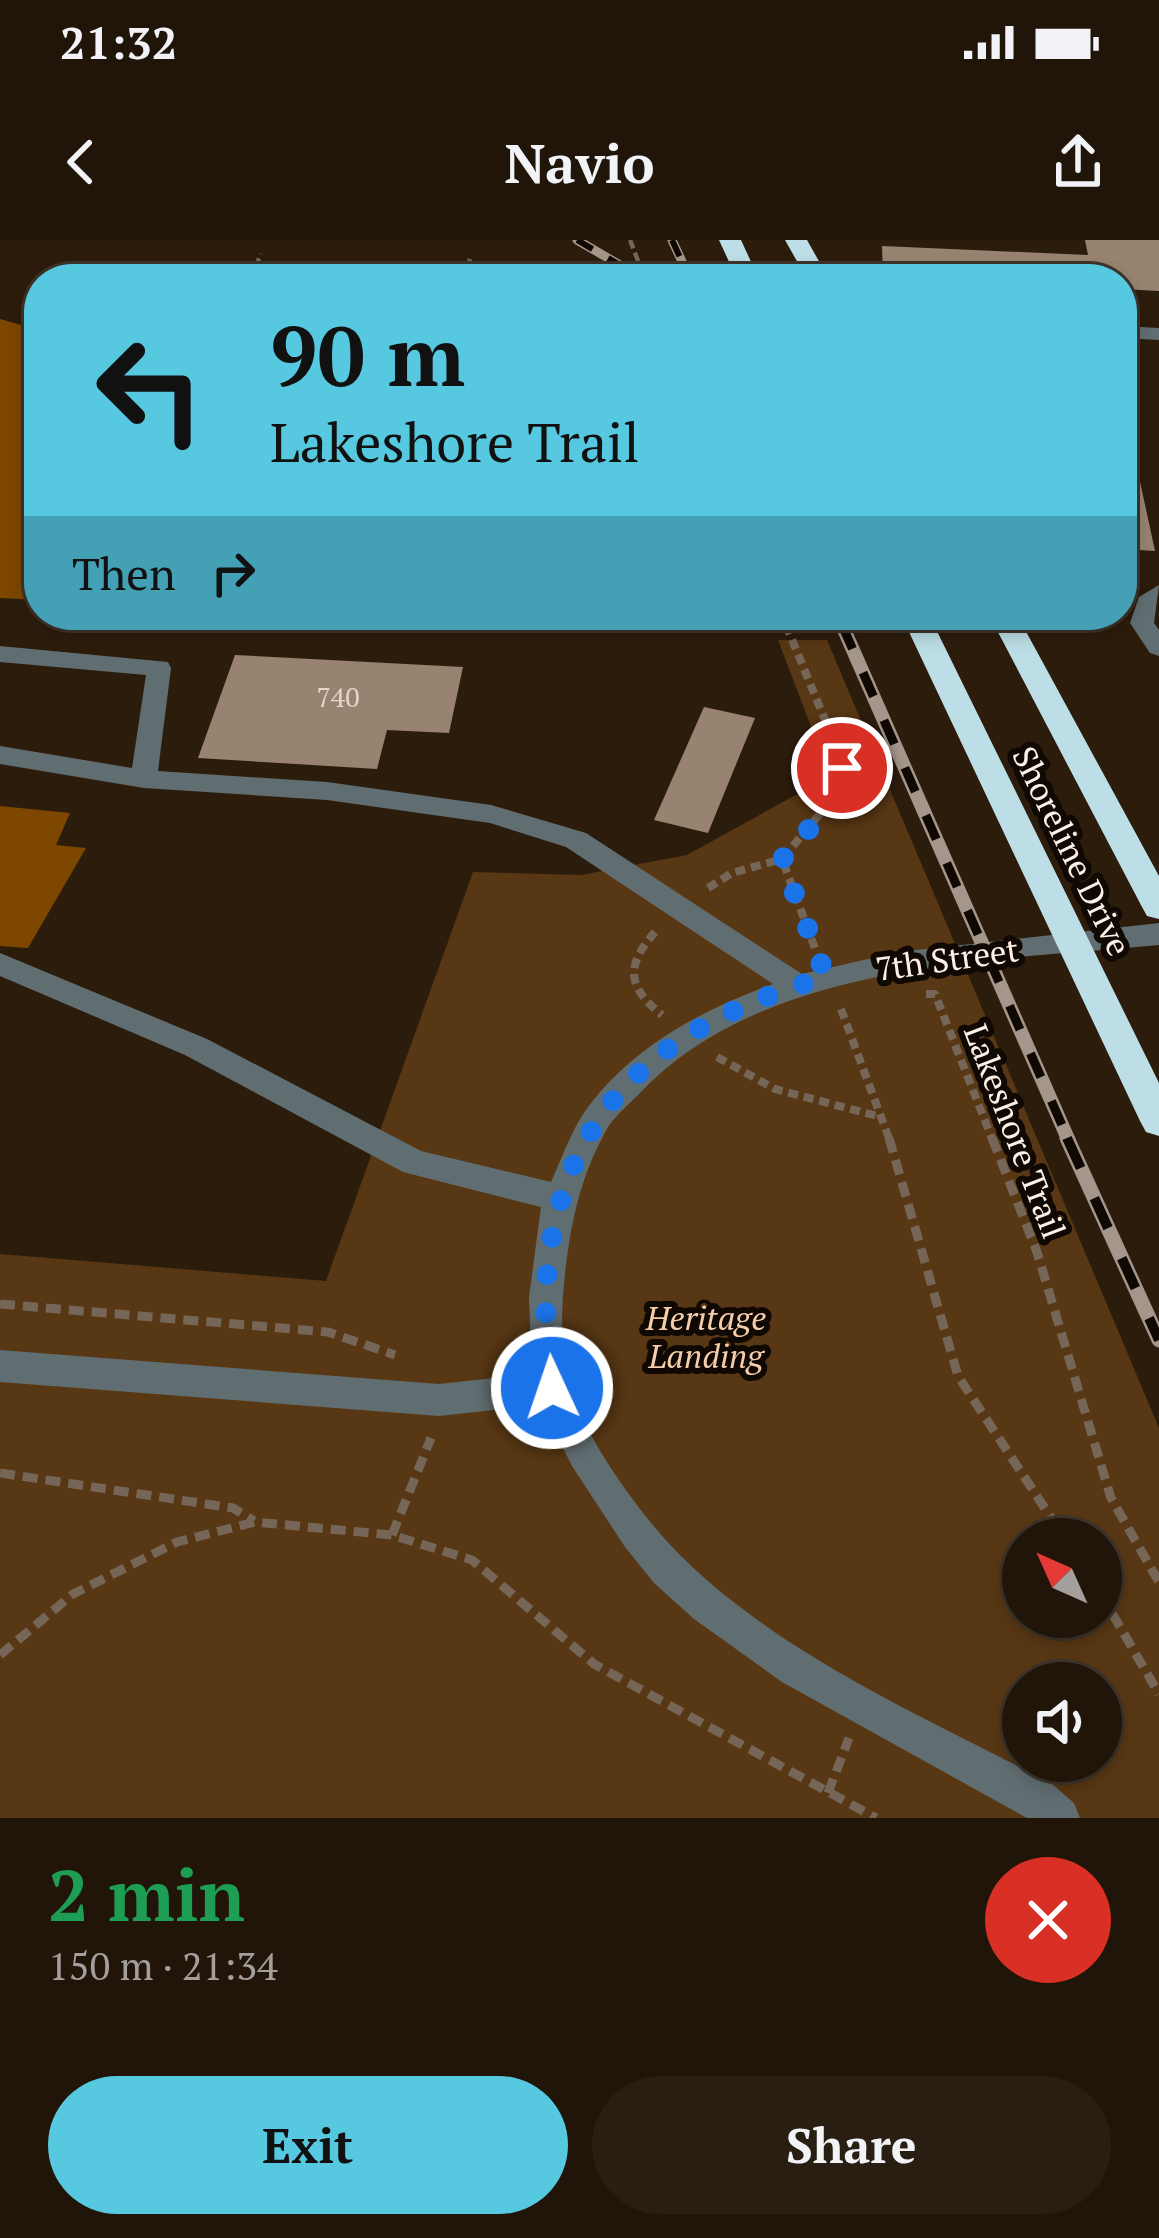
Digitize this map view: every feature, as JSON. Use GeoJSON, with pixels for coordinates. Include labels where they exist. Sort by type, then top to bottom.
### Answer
{"type":"FeatureCollection","features":[{"type":"Feature","properties":{"kind":"highway","name":"Shoreline Drive"},"geometry":{"type":"LineString","coordinates":[[921,630],[1159,1120]]}},
{"type":"Feature","properties":{"kind":"highway","name":"Shoreline Drive"},"geometry":{"type":"LineString","coordinates":[[1011,630],[1159,907]]}},
{"type":"Feature","properties":{"kind":"street"},"geometry":{"type":"LineString","coordinates":[[1159,592],[1147,602],[1142,623],[1159,648]]}},
{"type":"Feature","properties":{"kind":"street"},"geometry":{"type":"LineString","coordinates":[[0,654],[158,668],[144,779]]}},
{"type":"Feature","properties":{"kind":"street"},"geometry":{"type":"LineString","coordinates":[[0,755],[144,779],[327,791],[491,814],[576,840],[821,990]]}},
{"type":"Feature","properties":{"kind":"street","name":"7th Street"},"geometry":{"type":"LineString","coordinates":[[1059,1818],[1036,1799],[743,1634],[666,1568],[608,1492],[552,1388],[546,1289],[559,1198],[581,1146],[624,1085],[686,1034],[768,993],[821,990],[1074,944],[1159,934]]}},
{"type":"Feature","properties":{"kind":"street"},"geometry":{"type":"LineString","coordinates":[[0,964],[196,1047],[414,1163],[559,1198]]}},
{"type":"Feature","properties":{"kind":"street"},"geometry":{"type":"LineString","coordinates":[[0,1366],[440,1400],[552,1388]]}},
{"type":"Feature","properties":{"kind":"path"},"geometry":{"type":"LineString","coordinates":[[257,264],[261,254]]}},
{"type":"Feature","properties":{"kind":"path"},"geometry":{"type":"LineString","coordinates":[[468,264],[470,259]]}},
{"type":"Feature","properties":{"kind":"path"},"geometry":{"type":"LineString","coordinates":[[788,630],[844,784],[832,805],[782,860],[821,990],[897,1160],[958,1376],[1051,1518]]}},
{"type":"Feature","properties":{"kind":"path"},"geometry":{"type":"LineString","coordinates":[[821,990],[856,1004]]}},
{"type":"Feature","properties":{"kind":"path","name":"Lakeshore Trail"},"geometry":{"type":"LineString","coordinates":[[911,996],[935,994],[1037,1252],[1111,1498],[1159,1582]]}},
{"type":"Feature","properties":{"kind":"path"},"geometry":{"type":"LineString","coordinates":[[0,1473],[233,1508],[255,1522]]}},
{"type":"Feature","properties":{"kind":"path"},"geometry":{"type":"LineString","coordinates":[[0,1655],[73,1594],[177,1542],[255,1522],[392,1535],[472,1560],[594,1664],[876,1818]]}},
{"type":"Feature","properties":{"kind":"path"},"geometry":{"type":"LineString","coordinates":[[1122,1630],[1159,1694]]}},
{"type":"Feature","properties":{"kind":"green space","name":"Heritage Landing"},"geometry":{"type":"Polygon","coordinates":[[[778,640],[827,640],[1159,1428],[1159,1818],[0,1818],[0,1254],[326,1281],[473,872],[581,875],[687,855],[803,791],[826,766],[778,640]]]}},
{"type":"Feature","properties":{"kind":"shaded area"},"geometry":{"type":"Polygon","coordinates":[[[0,319],[24,326],[24,599],[0,598],[0,319]]]}},
{"type":"Feature","properties":{"kind":"shaded area"},"geometry":{"type":"Polygon","coordinates":[[[0,806],[70,813],[56,845],[86,848],[28,948],[0,946],[0,806]]]}},
{"type":"Feature","properties":{"kind":"building"},"geometry":{"type":"Polygon","coordinates":[[[1085,240],[1159,240],[1159,291],[1137,290],[1137,264],[883,264],[882,246],[1088,255],[1085,240]]]}},
{"type":"Feature","properties":{"kind":"building"},"geometry":{"type":"Polygon","coordinates":[[[1137,468],[1155,551],[1137,550],[1137,468]]]}},
{"type":"Feature","properties":{"kind":"building"},"geometry":{"type":"Polygon","coordinates":[[[235,655],[463,667],[449,733],[387,730],[377,769],[198,758],[235,655]]]}},
{"type":"Feature","properties":{"kind":"building"},"geometry":{"type":"Polygon","coordinates":[[[704,707],[755,718],[708,833],[654,820],[704,707]]]}},
{"type":"Feature","properties":{"kind":"railway"},"geometry":{"type":"LineString","coordinates":[[577,240],[618,264]]}},
{"type":"Feature","properties":{"kind":"railway"},"geometry":{"type":"LineString","coordinates":[[672,240],[683,264]]}},
{"type":"Feature","properties":{"kind":"railway"},"geometry":{"type":"LineString","coordinates":[[844,630],[1069,1141]]}},
{"type":"Feature","properties":{"kind":"railway"},"geometry":{"type":"LineString","coordinates":[[1067,1138],[1159,1340]]}},
{"type":"Feature","properties":{"kind":"route"},"geometry":{"type":"LineString","coordinates":[[552,1388],[546,1289],[559,1198],[581,1146],[624,1085],[686,1034],[768,993],[826,977],[782,860],[832,805],[844,784],[842,768]]}}]}
